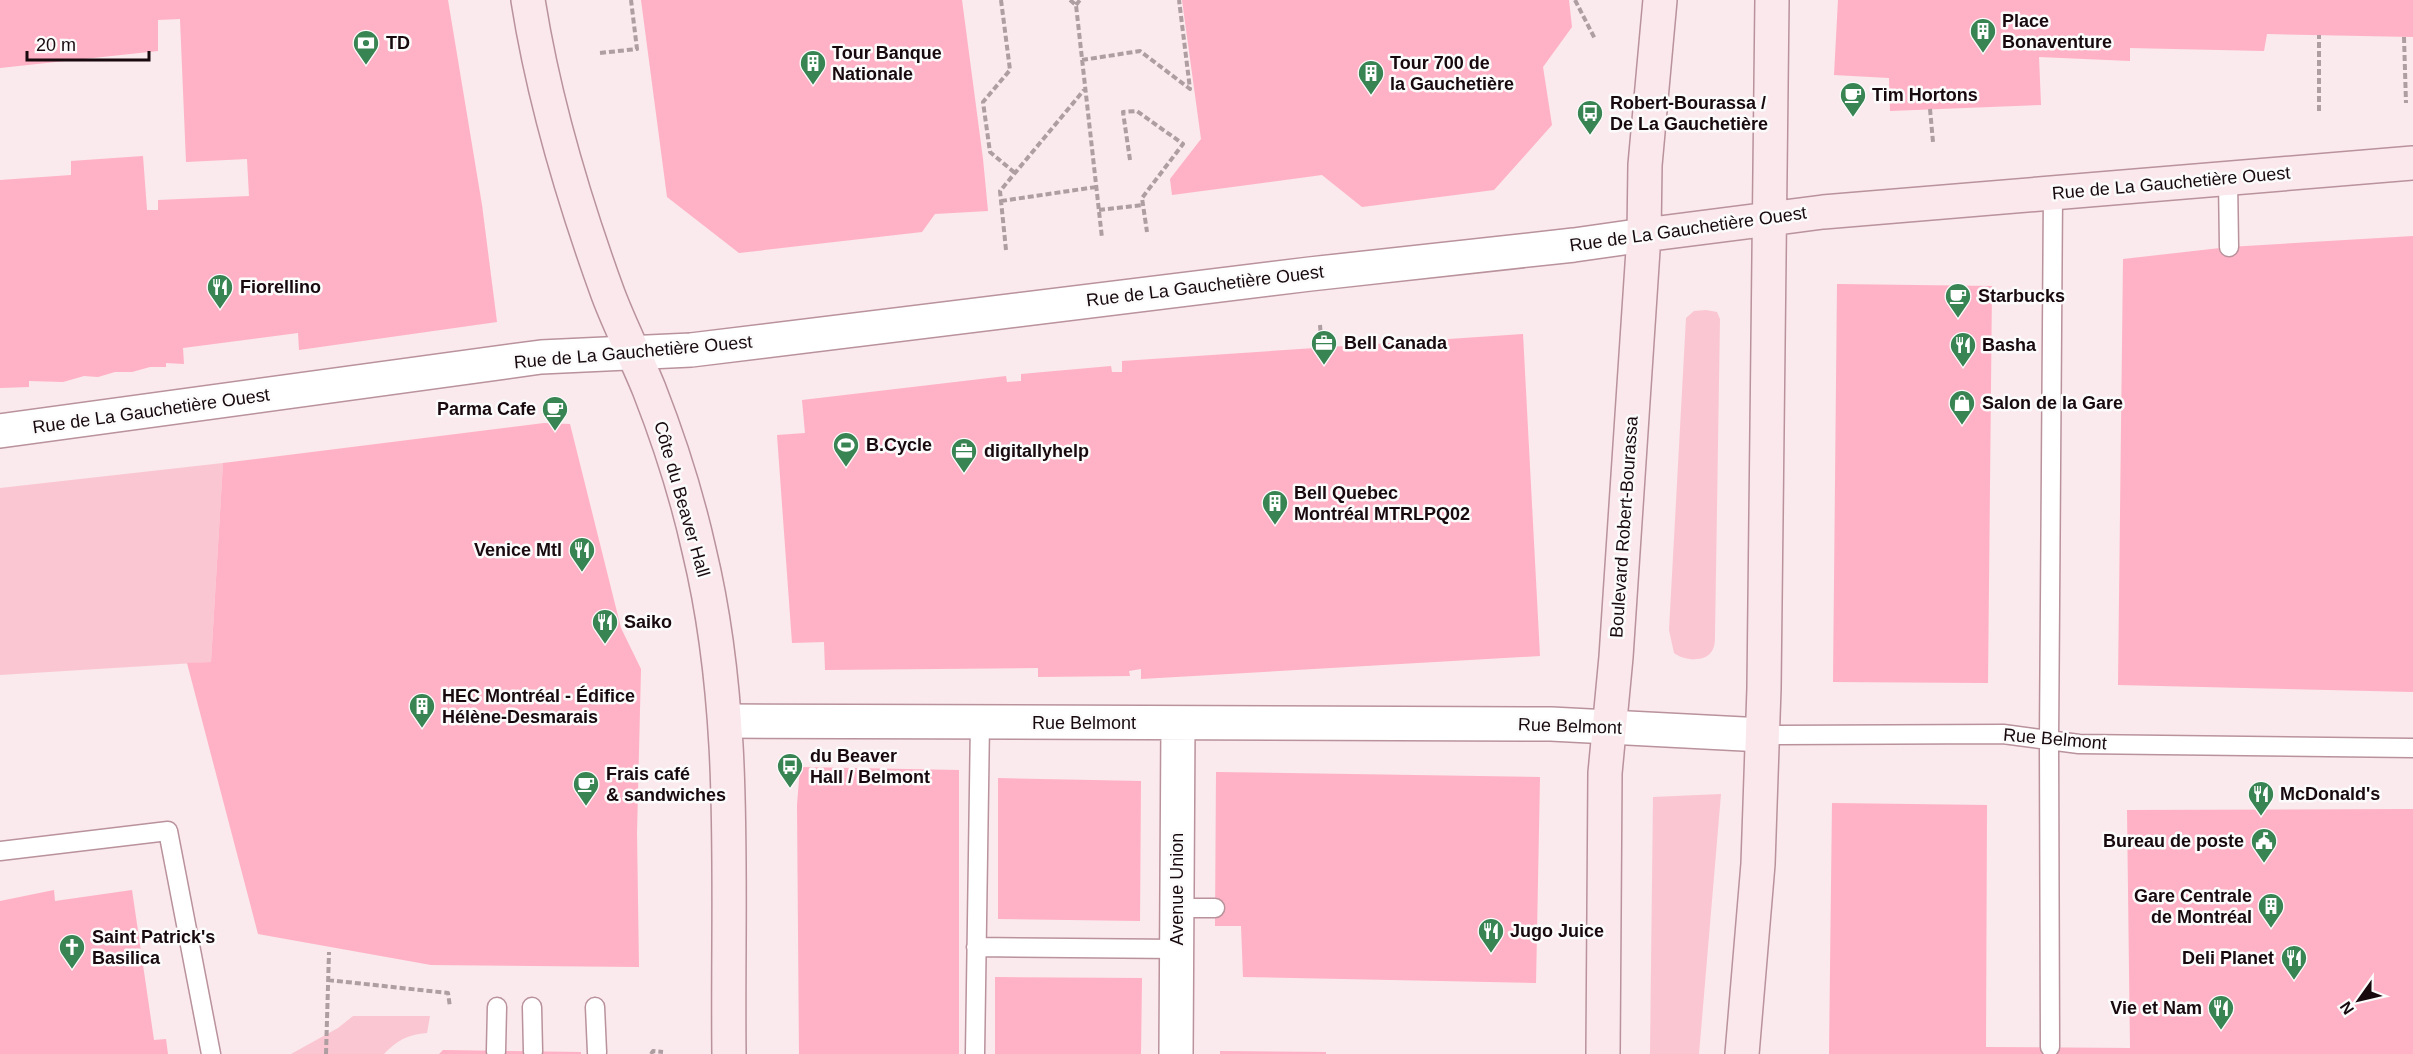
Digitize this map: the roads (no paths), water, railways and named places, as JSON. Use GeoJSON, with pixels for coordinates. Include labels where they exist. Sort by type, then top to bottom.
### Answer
{"type":"FeatureCollection","features":[{"type":"Feature","properties":{"kind":"main road","name":"Côte du Beaver Hall"},"geometry":{"type":"LineString","coordinates":[[528,0],[544,86],[562,156],[606,287],[649,390],[667,441],[700,551],[713,627],[725,721],[729,777],[729,1054]]}},
{"type":"Feature","properties":{"kind":"main road","name":"Boulevard Robert-Bourassa"},"geometry":{"type":"LineString","coordinates":[[1603,1054],[1605,772],[1616,657],[1644,235],[1645,165],[1660,0]]}},
{"type":"Feature","properties":{"kind":"main road"},"geometry":{"type":"LineString","coordinates":[[1742,1054],[1754,914],[1763,735],[1772,0]]}},
{"type":"Feature","properties":{"kind":"main road","name":"Rue de La Gauchetière Ouest"},"geometry":{"type":"LineString","coordinates":[[1644,235],[1823,212],[2413,163]]}},
{"type":"Feature","properties":{"kind":"street","name":"Rue de La Gauchetière Ouest"},"geometry":{"type":"LineString","coordinates":[[0,431],[541,357],[691,350],[1644,235]]}},
{"type":"Feature","properties":{"kind":"street","name":"Rue Belmont"},"geometry":{"type":"LineString","coordinates":[[725,721],[1539,723],[1763,735]]}},
{"type":"Feature","properties":{"kind":"street","name":"Avenue Union"},"geometry":{"type":"LineString","coordinates":[[1176,1054],[1178,723]]}},
{"type":"Feature","properties":{"kind":"lane"},"geometry":{"type":"LineString","coordinates":[[2228,179],[2229,248]]}},
{"type":"Feature","properties":{"kind":"lane"},"geometry":{"type":"LineString","coordinates":[[2050,1047],[2049,741],[2053,193]]}},
{"type":"Feature","properties":{"kind":"lane"},"geometry":{"type":"LineString","coordinates":[[975,1054],[980,722]]}},
{"type":"Feature","properties":{"kind":"lane","name":"Rue Belmont"},"geometry":{"type":"LineString","coordinates":[[1763,735],[2003,734],[2090,744],[2413,748]]}},
{"type":"Feature","properties":{"kind":"lane"},"geometry":{"type":"LineString","coordinates":[[0,851],[168,831],[211,1054]]}},
{"type":"Feature","properties":{"kind":"lane"},"geometry":{"type":"LineString","coordinates":[[1177,908],[1215,908]]}},
{"type":"Feature","properties":{"kind":"lane"},"geometry":{"type":"LineString","coordinates":[[976,947],[1177,949]]}},
{"type":"Feature","properties":{"kind":"lane"},"geometry":{"type":"LineString","coordinates":[[496,1051],[497,1007]]}},
{"type":"Feature","properties":{"kind":"lane"},"geometry":{"type":"LineString","coordinates":[[532,1007],[533,1051]]}},
{"type":"Feature","properties":{"kind":"lane"},"geometry":{"type":"LineString","coordinates":[[595,1007],[597,1052]]}},
{"type":"Feature","properties":{"kind":"place","name":"Place Bonaventure"},"geometry":{"type":"Point","coordinates":[1983,54]}},
{"type":"Feature","properties":{"kind":"place","name":"TD"},"geometry":{"type":"Point","coordinates":[366,66]}},
{"type":"Feature","properties":{"kind":"place","name":"Tour Banque Nationale"},"geometry":{"type":"Point","coordinates":[813,86]}},
{"type":"Feature","properties":{"kind":"place","name":"Tour 700 de la Gauchetière"},"geometry":{"type":"Point","coordinates":[1371,96]}},
{"type":"Feature","properties":{"kind":"place","name":"Tim Hortons"},"geometry":{"type":"Point","coordinates":[1853,118]}},
{"type":"Feature","properties":{"kind":"place","name":"Robert-Bourassa / De La Gauchetière"},"geometry":{"type":"Point","coordinates":[1590,136]}},
{"type":"Feature","properties":{"kind":"place","name":"Fiorellino"},"geometry":{"type":"Point","coordinates":[220,310]}},
{"type":"Feature","properties":{"kind":"place","name":"Starbucks"},"geometry":{"type":"Point","coordinates":[1958,319]}},
{"type":"Feature","properties":{"kind":"place","name":"Bell Canada"},"geometry":{"type":"Point","coordinates":[1324,366]}},
{"type":"Feature","properties":{"kind":"place","name":"Basha"},"geometry":{"type":"Point","coordinates":[1963,368]}},
{"type":"Feature","properties":{"kind":"place","name":"Salon de la Gare"},"geometry":{"type":"Point","coordinates":[1962,426]}},
{"type":"Feature","properties":{"kind":"place","name":"Parma Cafe"},"geometry":{"type":"Point","coordinates":[555,432]}},
{"type":"Feature","properties":{"kind":"place","name":"B.Cycle"},"geometry":{"type":"Point","coordinates":[846,468]}},
{"type":"Feature","properties":{"kind":"place","name":"digitallyhelp"},"geometry":{"type":"Point","coordinates":[964,474]}},
{"type":"Feature","properties":{"kind":"place","name":"Bell Quebec Montréal MTRLPQ02"},"geometry":{"type":"Point","coordinates":[1275,526]}},
{"type":"Feature","properties":{"kind":"place","name":"Venice Mtl"},"geometry":{"type":"Point","coordinates":[582,573]}},
{"type":"Feature","properties":{"kind":"place","name":"Saiko"},"geometry":{"type":"Point","coordinates":[605,645]}},
{"type":"Feature","properties":{"kind":"place","name":"HEC Montréal - Édifice Hélène-Desmarais"},"geometry":{"type":"Point","coordinates":[422,729]}},
{"type":"Feature","properties":{"kind":"place","name":"du Beaver Hall / Belmont"},"geometry":{"type":"Point","coordinates":[790,789]}},
{"type":"Feature","properties":{"kind":"place","name":"Frais café & sandwiches"},"geometry":{"type":"Point","coordinates":[586,807]}},
{"type":"Feature","properties":{"kind":"place","name":"McDonald's"},"geometry":{"type":"Point","coordinates":[2261,817]}},
{"type":"Feature","properties":{"kind":"place","name":"Bureau de poste"},"geometry":{"type":"Point","coordinates":[2264,864]}},
{"type":"Feature","properties":{"kind":"place","name":"Gare Centrale de Montréal"},"geometry":{"type":"Point","coordinates":[2271,929]}},
{"type":"Feature","properties":{"kind":"place","name":"Jugo Juice"},"geometry":{"type":"Point","coordinates":[1491,954]}},
{"type":"Feature","properties":{"kind":"place","name":"Saint Patrick's Basilica"},"geometry":{"type":"Point","coordinates":[72,970]}},
{"type":"Feature","properties":{"kind":"place","name":"Deli Planet"},"geometry":{"type":"Point","coordinates":[2294,981]}},
{"type":"Feature","properties":{"kind":"place","name":"Vie et Nam"},"geometry":{"type":"Point","coordinates":[2221,1031]}}]}
